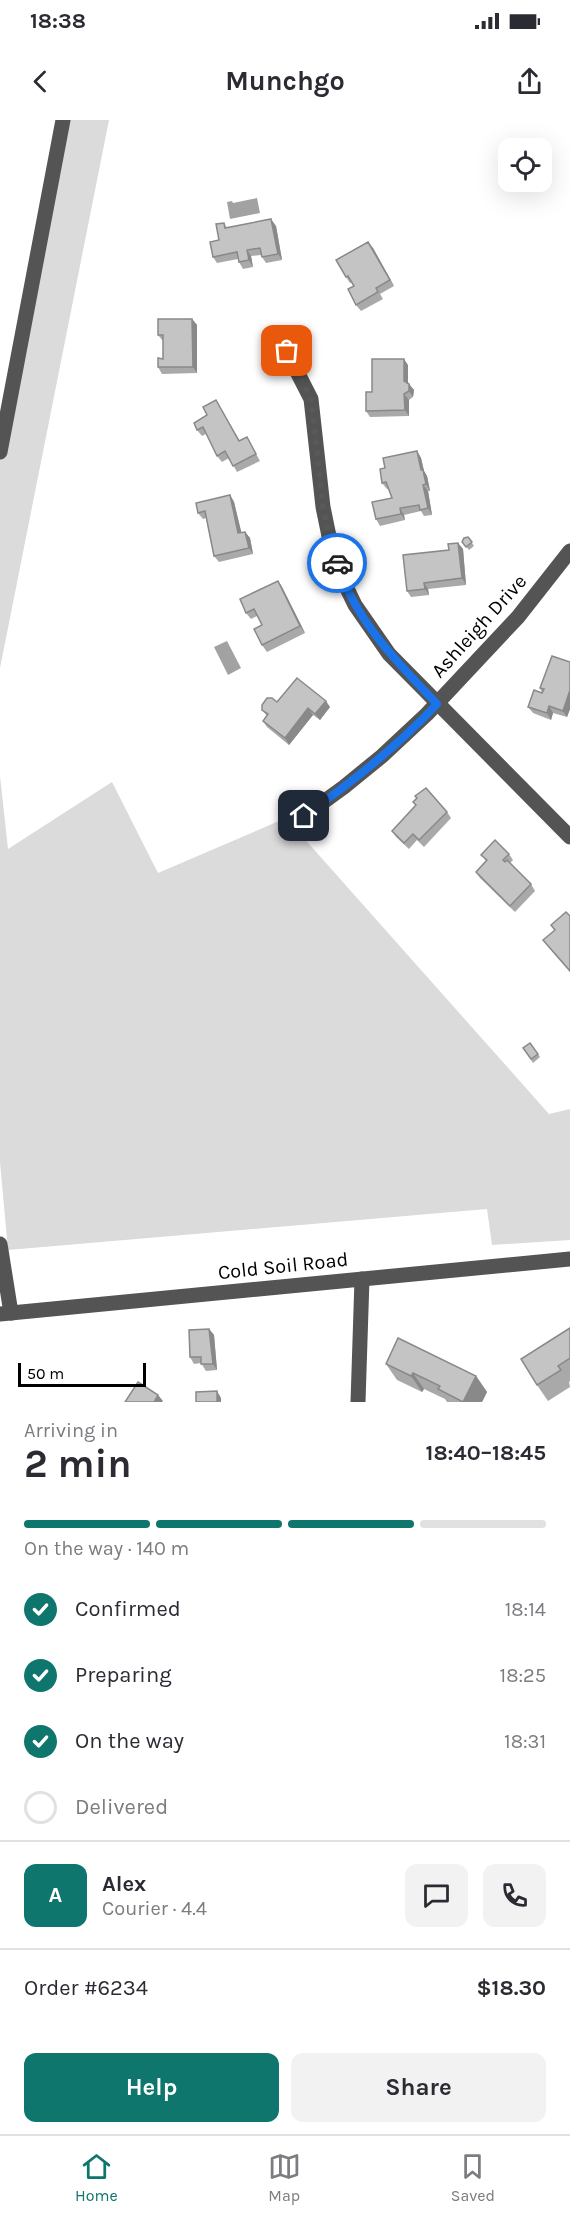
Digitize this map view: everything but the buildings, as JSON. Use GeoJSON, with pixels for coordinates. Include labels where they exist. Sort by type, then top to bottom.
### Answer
{"type":"FeatureCollection","features":[{"type":"Feature","properties":{"kind":"street"},"geometry":{"type":"LineString","coordinates":[[0,452],[63,120]]}},
{"type":"Feature","properties":{"kind":"street"},"geometry":{"type":"LineString","coordinates":[[287,351],[311,399],[323,507],[330,541],[340,574],[355,605],[389,654],[570,837]]}},
{"type":"Feature","properties":{"kind":"street","name":"Ashleigh Drive"},"geometry":{"type":"LineString","coordinates":[[304,816],[382,756],[437,704],[518,617],[570,551]]}},
{"type":"Feature","properties":{"kind":"street"},"geometry":{"type":"LineString","coordinates":[[0,1244],[5,1314]]}},
{"type":"Feature","properties":{"kind":"street","name":"Cold Soil Road"},"geometry":{"type":"LineString","coordinates":[[5,1314],[570,1258]]}},
{"type":"Feature","properties":{"kind":"street"},"geometry":{"type":"LineString","coordinates":[[358,1402],[362,1279]]}},
{"type":"Feature","properties":{"kind":"shaded area"},"geometry":{"type":"Polygon","coordinates":[[[59,120],[109,120],[0,668],[0,454],[59,120]]]}},
{"type":"Feature","properties":{"kind":"shaded area"},"geometry":{"type":"Polygon","coordinates":[[[257,198],[260,213],[230,219],[227,202],[257,198]]]}},
{"type":"Feature","properties":{"kind":"shaded area"},"geometry":{"type":"Polygon","coordinates":[[[227,641],[241,668],[228,675],[214,647],[227,641]]]}},
{"type":"Feature","properties":{"kind":"shaded area"},"geometry":{"type":"Polygon","coordinates":[[[0,776],[8,849],[112,782],[158,873],[286,818],[549,1114],[570,1109],[570,1240],[492,1245],[487,1209],[8,1250],[0,1162],[0,776]]]}},
{"type":"Feature","properties":{"kind":"way so far"},"geometry":{"type":"LineString","coordinates":[[287,351],[311,399],[323,507],[337,563]]}},
{"type":"Feature","properties":{"kind":"route"},"geometry":{"type":"LineString","coordinates":[[304,816],[382,756],[437,704],[389,654],[371,631],[355,605],[337,563]]}}]}
